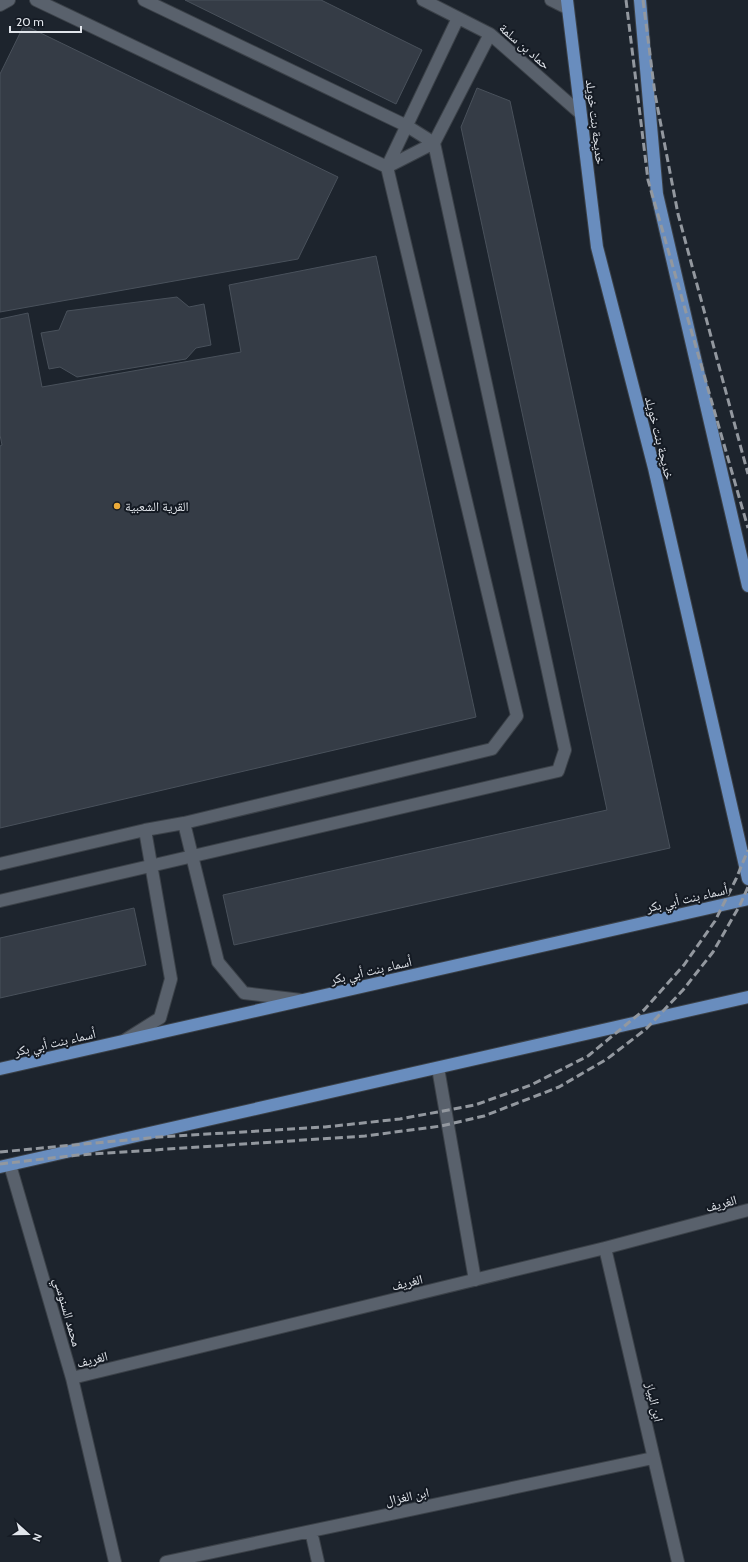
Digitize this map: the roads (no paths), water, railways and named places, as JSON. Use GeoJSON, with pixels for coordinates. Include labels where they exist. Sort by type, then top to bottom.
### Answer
{"type":"FeatureCollection","features":[{"type":"Feature","properties":{"kind":"main road"},"geometry":{"type":"LineString","coordinates":[[640,0],[658,194],[748,586]]}},
{"type":"Feature","properties":{"kind":"main road","name":"خديجة بنت خويلد"},"geometry":{"type":"LineString","coordinates":[[567,4],[597,247],[654,468],[748,878]]}},
{"type":"Feature","properties":{"kind":"main road","name":"أسماء بنت أبي بكر"},"geometry":{"type":"LineString","coordinates":[[0,1069],[748,898]]}},
{"type":"Feature","properties":{"kind":"main road"},"geometry":{"type":"LineString","coordinates":[[5,1166],[748,997]]}},
{"type":"Feature","properties":{"kind":"street"},"geometry":{"type":"LineString","coordinates":[[0,5],[10,0]]}},
{"type":"Feature","properties":{"kind":"street"},"geometry":{"type":"LineString","coordinates":[[36,0],[387,167]]}},
{"type":"Feature","properties":{"kind":"street"},"geometry":{"type":"LineString","coordinates":[[0,901],[558,771],[565,750],[434,143],[406,126],[144,0]]}},
{"type":"Feature","properties":{"kind":"street","name":"حماد بن سلمة"},"geometry":{"type":"LineString","coordinates":[[423,0],[490,34],[580,113]]}},
{"type":"Feature","properties":{"kind":"street"},"geometry":{"type":"LineString","coordinates":[[551,0],[567,4]]}},
{"type":"Feature","properties":{"kind":"street"},"geometry":{"type":"LineString","coordinates":[[0,864],[145,830],[184,823],[492,749],[517,716],[387,167],[458,18]]}},
{"type":"Feature","properties":{"kind":"street"},"geometry":{"type":"LineString","coordinates":[[387,167],[434,143],[490,34]]}},
{"type":"Feature","properties":{"kind":"street"},"geometry":{"type":"LineString","coordinates":[[184,823],[218,962],[244,993],[302,1000]]}},
{"type":"Feature","properties":{"kind":"street"},"geometry":{"type":"LineString","coordinates":[[124,1041],[160,1018],[171,979],[145,830]]}},
{"type":"Feature","properties":{"kind":"street"},"geometry":{"type":"LineString","coordinates":[[438,1068],[475,1280]]}},
{"type":"Feature","properties":{"kind":"street","name":"محمد السنوسي"},"geometry":{"type":"LineString","coordinates":[[5,1166],[72,1378],[115,1562]]}},
{"type":"Feature","properties":{"kind":"street","name":"الغريف"},"geometry":{"type":"LineString","coordinates":[[72,1378],[605,1248],[748,1210]]}},
{"type":"Feature","properties":{"kind":"street","name":"ابن البياز"},"geometry":{"type":"LineString","coordinates":[[605,1248],[678,1562]]}},
{"type":"Feature","properties":{"kind":"street","name":"ابن الغزال"},"geometry":{"type":"LineString","coordinates":[[166,1562],[654,1458]]}},
{"type":"Feature","properties":{"kind":"street"},"geometry":{"type":"LineString","coordinates":[[311,1531],[318,1562]]}},
{"type":"Feature","properties":{"kind":"railway"},"geometry":{"type":"LineString","coordinates":[[626,0],[648,180],[748,528]]}},
{"type":"Feature","properties":{"kind":"railway"},"geometry":{"type":"LineString","coordinates":[[643,0],[655,94],[678,214],[748,474]]}},
{"type":"Feature","properties":{"kind":"railway"},"geometry":{"type":"LineString","coordinates":[[0,1152],[159,1137],[325,1127],[400,1119],[475,1105],[531,1085],[588,1056],[644,1010],[684,965],[715,921],[736,879],[748,850]]}},
{"type":"Feature","properties":{"kind":"railway"},"geometry":{"type":"LineString","coordinates":[[0,1164],[78,1155],[365,1136],[441,1126],[484,1116],[559,1087],[607,1059],[646,1029],[683,990],[713,952],[740,905],[748,887]]}},
{"type":"Feature","properties":{"kind":"place","name":"القرية الشعبية"},"geometry":{"type":"Point","coordinates":[117,506]}}]}
